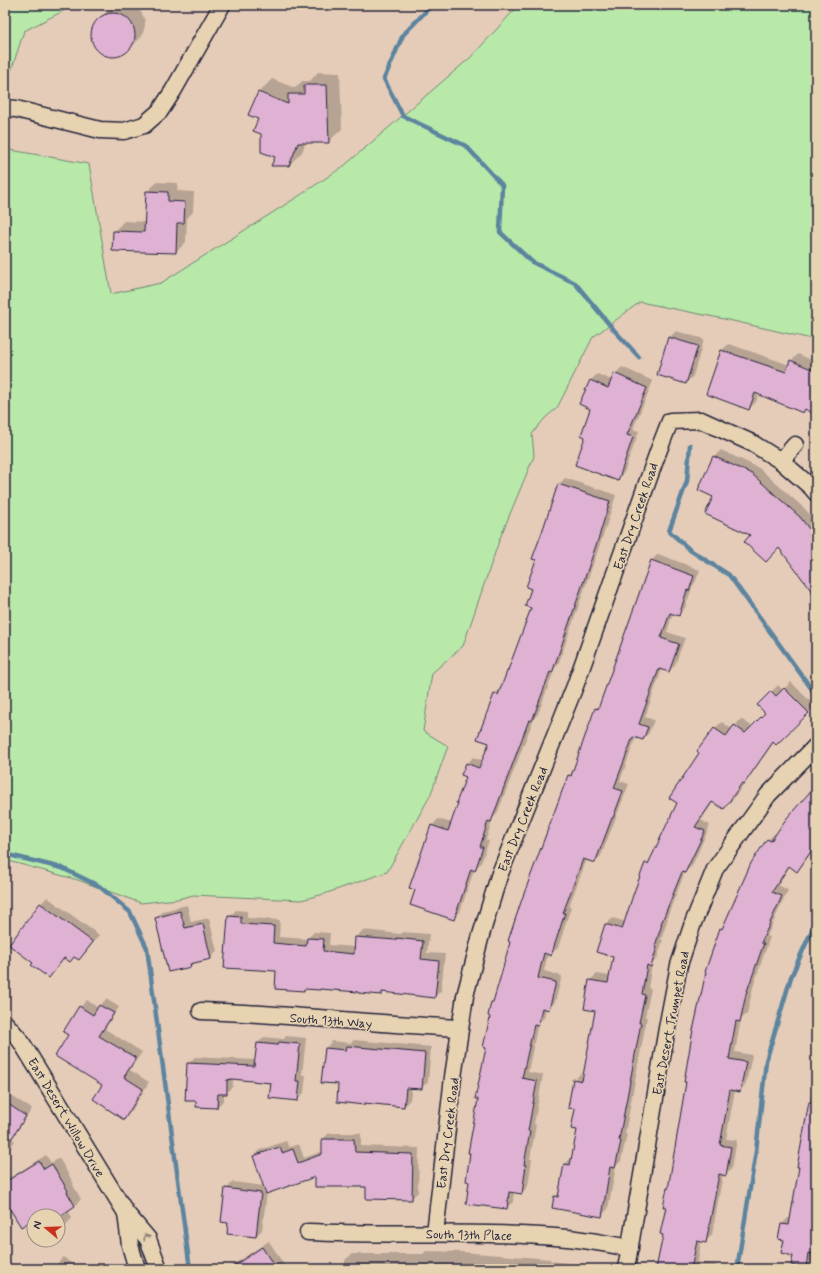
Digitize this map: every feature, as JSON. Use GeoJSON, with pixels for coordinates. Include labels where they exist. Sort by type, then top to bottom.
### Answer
{"type":"FeatureCollection","features":[{"type":"Feature","properties":{"kind":"street"},"geometry":{"type":"LineString","coordinates":[[5,108],[16,109],[100,130],[124,130],[144,125],[160,111],[173,92],[222,5]]}},
{"type":"Feature","properties":{"kind":"street","name":"East Dry Creek Road"},"geometry":{"type":"LineString","coordinates":[[435,1233],[460,1028],[465,996],[481,935],[499,876],[575,686],[670,421],[701,420],[752,443],[781,461]]}},
{"type":"Feature","properties":{"kind":"street"},"geometry":{"type":"LineString","coordinates":[[795,445],[781,461],[816,493]]}},
{"type":"Feature","properties":{"kind":"street","name":"East Desert Trumpet Road"},"geometry":{"type":"LineString","coordinates":[[626,1269],[678,965],[693,923],[715,869],[768,795],[816,746]]}},
{"type":"Feature","properties":{"kind":"street","name":"South 13th Way"},"geometry":{"type":"LineString","coordinates":[[202,1011],[237,1012],[408,1026],[460,1028]]}},
{"type":"Feature","properties":{"kind":"street","name":"East Desert Willow Drive"},"geometry":{"type":"LineString","coordinates":[[5,1023],[20,1040],[126,1213],[148,1238],[159,1269]]}},
{"type":"Feature","properties":{"kind":"street","name":"East Desert Willow Drive"},"geometry":{"type":"LineString","coordinates":[[126,1213],[130,1245],[137,1269]]}},
{"type":"Feature","properties":{"kind":"street","name":"South 13th Place"},"geometry":{"type":"LineString","coordinates":[[308,1232],[353,1234],[488,1233],[568,1238],[630,1248]]}},
{"type":"Feature","properties":{"kind":"green space"},"geometry":{"type":"Polygon","coordinates":[[[5,5],[75,5],[24,31],[5,90],[5,5]]]}},
{"type":"Feature","properties":{"kind":"green space"},"geometry":{"type":"Polygon","coordinates":[[[519,5],[816,5],[816,340],[640,302],[593,337],[557,408],[545,418],[532,434],[534,456],[500,538],[463,646],[432,673],[423,731],[448,746],[430,796],[387,872],[324,894],[301,900],[193,895],[178,899],[141,903],[78,880],[5,860],[5,149],[89,164],[111,294],[161,283],[344,166],[471,57],[519,5]]]}},
{"type":"Feature","properties":{"kind":"building"},"geometry":{"type":"Polygon","coordinates":[[[109,13],[117,13],[122,14],[129,19],[134,26],[134,44],[129,51],[122,56],[109,57],[101,54],[94,47],[91,39],[91,31],[94,23],[101,16],[109,13]]]}},
{"type":"Feature","properties":{"kind":"building"},"geometry":{"type":"Polygon","coordinates":[[[304,85],[327,85],[329,143],[298,143],[289,166],[271,166],[275,157],[261,152],[261,134],[253,131],[258,119],[248,115],[258,92],[288,104],[288,94],[304,94],[304,85]]]}},
{"type":"Feature","properties":{"kind":"building"},"geometry":{"type":"Polygon","coordinates":[[[146,191],[168,192],[168,201],[185,202],[184,223],[177,223],[176,253],[112,251],[113,231],[144,232],[146,191]]]}},
{"type":"Feature","properties":{"kind":"building"},"geometry":{"type":"Polygon","coordinates":[[[668,337],[698,346],[686,384],[657,375],[668,337]]]}},
{"type":"Feature","properties":{"kind":"building"},"geometry":{"type":"Polygon","coordinates":[[[721,350],[786,372],[790,360],[816,371],[816,416],[805,409],[803,413],[755,393],[749,410],[706,394],[721,350]]]}},
{"type":"Feature","properties":{"kind":"building"},"geometry":{"type":"Polygon","coordinates":[[[614,373],[647,388],[627,435],[633,437],[618,481],[575,465],[585,437],[581,435],[590,409],[579,404],[590,380],[608,388],[614,373]]]}},
{"type":"Feature","properties":{"kind":"building"},"geometry":{"type":"Polygon","coordinates":[[[713,456],[752,474],[800,517],[816,538],[816,597],[779,548],[766,562],[744,542],[750,535],[705,514],[713,497],[698,490],[713,456]]]}},
{"type":"Feature","properties":{"kind":"building"},"geometry":{"type":"Polygon","coordinates":[[[558,484],[610,501],[552,673],[550,672],[532,721],[529,720],[491,822],[488,821],[480,847],[483,847],[475,871],[471,869],[454,920],[410,905],[415,890],[409,888],[431,825],[448,831],[458,803],[456,803],[466,777],[461,775],[466,763],[479,768],[489,743],[477,739],[494,694],[498,695],[531,608],[525,606],[531,589],[526,587],[536,560],[532,559],[558,484]]]}},
{"type":"Feature","properties":{"kind":"building"},"geometry":{"type":"Polygon","coordinates":[[[651,560],[694,576],[689,591],[687,590],[679,616],[670,613],[661,638],[679,644],[669,672],[659,669],[639,724],[648,727],[643,740],[633,737],[614,788],[623,791],[613,818],[595,863],[583,859],[563,913],[565,913],[551,956],[544,953],[538,978],[556,982],[549,1010],[542,1008],[538,1026],[534,1025],[522,1078],[537,1081],[528,1131],[530,1131],[524,1165],[526,1165],[522,1194],[509,1192],[507,1209],[466,1204],[469,1182],[466,1181],[470,1153],[468,1153],[478,1099],[475,1099],[486,1048],[483,1047],[490,1017],[488,1016],[491,1002],[493,1002],[501,975],[510,942],[508,941],[568,775],[571,776],[595,708],[598,709],[651,560]]]}},
{"type":"Feature","properties":{"kind":"building"},"geometry":{"type":"Polygon","coordinates":[[[784,688],[809,713],[776,745],[773,742],[744,784],[742,783],[724,809],[712,802],[695,827],[705,831],[685,873],[682,872],[661,924],[655,946],[657,947],[651,967],[647,965],[642,994],[645,995],[639,1023],[641,1023],[619,1140],[621,1141],[615,1168],[610,1167],[602,1217],[552,1208],[554,1196],[558,1197],[564,1164],[570,1165],[577,1130],[571,1129],[575,1109],[568,1108],[573,1079],[582,1081],[595,1011],[584,1009],[589,980],[608,983],[613,957],[596,952],[605,924],[622,929],[645,863],[648,864],[677,803],[669,798],[699,753],[697,751],[714,728],[726,736],[734,725],[745,733],[765,713],[757,705],[771,691],[776,696],[784,688]]]}},
{"type":"Feature","properties":{"kind":"building"},"geometry":{"type":"Polygon","coordinates":[[[816,785],[816,844],[797,872],[789,866],[772,892],[782,896],[761,943],[764,943],[746,994],[740,1022],[736,1021],[729,1059],[746,1062],[740,1092],[730,1090],[720,1145],[731,1147],[726,1176],[719,1174],[706,1243],[697,1241],[691,1269],[656,1269],[663,1235],[660,1234],[666,1207],[663,1207],[667,1188],[668,1189],[686,1082],[684,1082],[692,1035],[705,972],[720,928],[722,929],[751,863],[767,839],[771,841],[786,819],[816,785]]]}},
{"type":"Feature","properties":{"kind":"building"},"geometry":{"type":"Polygon","coordinates":[[[40,903],[93,942],[79,960],[74,957],[70,962],[64,958],[49,978],[31,965],[33,963],[9,945],[40,903]]]}},
{"type":"Feature","properties":{"kind":"building"},"geometry":{"type":"Polygon","coordinates":[[[180,911],[185,928],[203,924],[211,959],[190,964],[191,967],[168,972],[155,918],[180,911]]]}},
{"type":"Feature","properties":{"kind":"building"},"geometry":{"type":"Polygon","coordinates":[[[228,916],[241,917],[241,924],[274,926],[273,943],[306,946],[307,938],[324,939],[323,951],[354,954],[355,937],[396,940],[396,938],[423,941],[421,959],[439,961],[435,998],[382,992],[382,995],[320,989],[304,989],[304,991],[275,989],[276,971],[224,968],[228,916]]]}},
{"type":"Feature","properties":{"kind":"building"},"geometry":{"type":"Polygon","coordinates":[[[99,1005],[114,1013],[99,1036],[136,1058],[124,1077],[143,1089],[124,1120],[93,1099],[102,1085],[55,1056],[68,1035],[63,1032],[79,1006],[93,1015],[99,1005]]]}},
{"type":"Feature","properties":{"kind":"building"},"geometry":{"type":"Polygon","coordinates":[[[279,1042],[300,1044],[296,1081],[300,1081],[298,1101],[269,1098],[271,1083],[232,1079],[227,1080],[227,1094],[218,1094],[217,1108],[196,1107],[196,1101],[185,1101],[187,1063],[254,1066],[257,1043],[278,1045],[279,1042]]]}},
{"type":"Feature","properties":{"kind":"building"},"geometry":{"type":"Polygon","coordinates":[[[347,1046],[425,1053],[422,1089],[406,1088],[404,1107],[337,1102],[338,1084],[321,1083],[325,1048],[346,1050],[347,1046]]]}},
{"type":"Feature","properties":{"kind":"building"},"geometry":{"type":"Polygon","coordinates":[[[5,1102],[26,1116],[5,1149],[5,1102]]]}},
{"type":"Feature","properties":{"kind":"building"},"geometry":{"type":"Polygon","coordinates":[[[809,1102],[816,1102],[816,1215],[813,1230],[816,1230],[816,1254],[808,1253],[806,1268],[791,1265],[793,1256],[781,1253],[784,1240],[778,1239],[781,1224],[789,1225],[799,1167],[797,1167],[809,1102]]]}},
{"type":"Feature","properties":{"kind":"building"},"geometry":{"type":"Polygon","coordinates":[[[322,1139],[354,1139],[355,1152],[413,1154],[412,1200],[366,1199],[366,1187],[315,1187],[315,1177],[266,1194],[253,1156],[280,1147],[282,1153],[293,1149],[298,1163],[322,1154],[322,1139]]]}},
{"type":"Feature","properties":{"kind":"building"},"geometry":{"type":"Polygon","coordinates":[[[39,1161],[44,1169],[52,1164],[75,1206],[66,1212],[66,1208],[26,1208],[26,1224],[21,1227],[5,1201],[5,1182],[39,1161]]]}},
{"type":"Feature","properties":{"kind":"building"},"geometry":{"type":"Polygon","coordinates":[[[225,1188],[261,1193],[256,1237],[227,1234],[228,1223],[221,1222],[225,1188]]]}},
{"type":"Feature","properties":{"kind":"building"},"geometry":{"type":"Polygon","coordinates":[[[262,1247],[276,1269],[229,1269],[262,1247]]]}},
{"type":"Feature","properties":{"kind":"waterway"},"geometry":{"type":"LineString","coordinates":[[432,5],[403,35],[384,79],[403,116],[466,146],[502,185],[500,232],[532,262],[575,283],[614,330],[639,357]]}},
{"type":"Feature","properties":{"kind":"waterway"},"geometry":{"type":"LineString","coordinates":[[690,445],[687,481],[669,531],[690,550],[729,575],[816,695]]}},
{"type":"Feature","properties":{"kind":"waterway"},"geometry":{"type":"LineString","coordinates":[[5,854],[62,868],[99,886],[130,912],[147,948],[190,1269]]}},
{"type":"Feature","properties":{"kind":"waterway"},"geometry":{"type":"LineString","coordinates":[[737,1269],[756,1151],[766,1061],[791,977],[816,921]]}}]}
